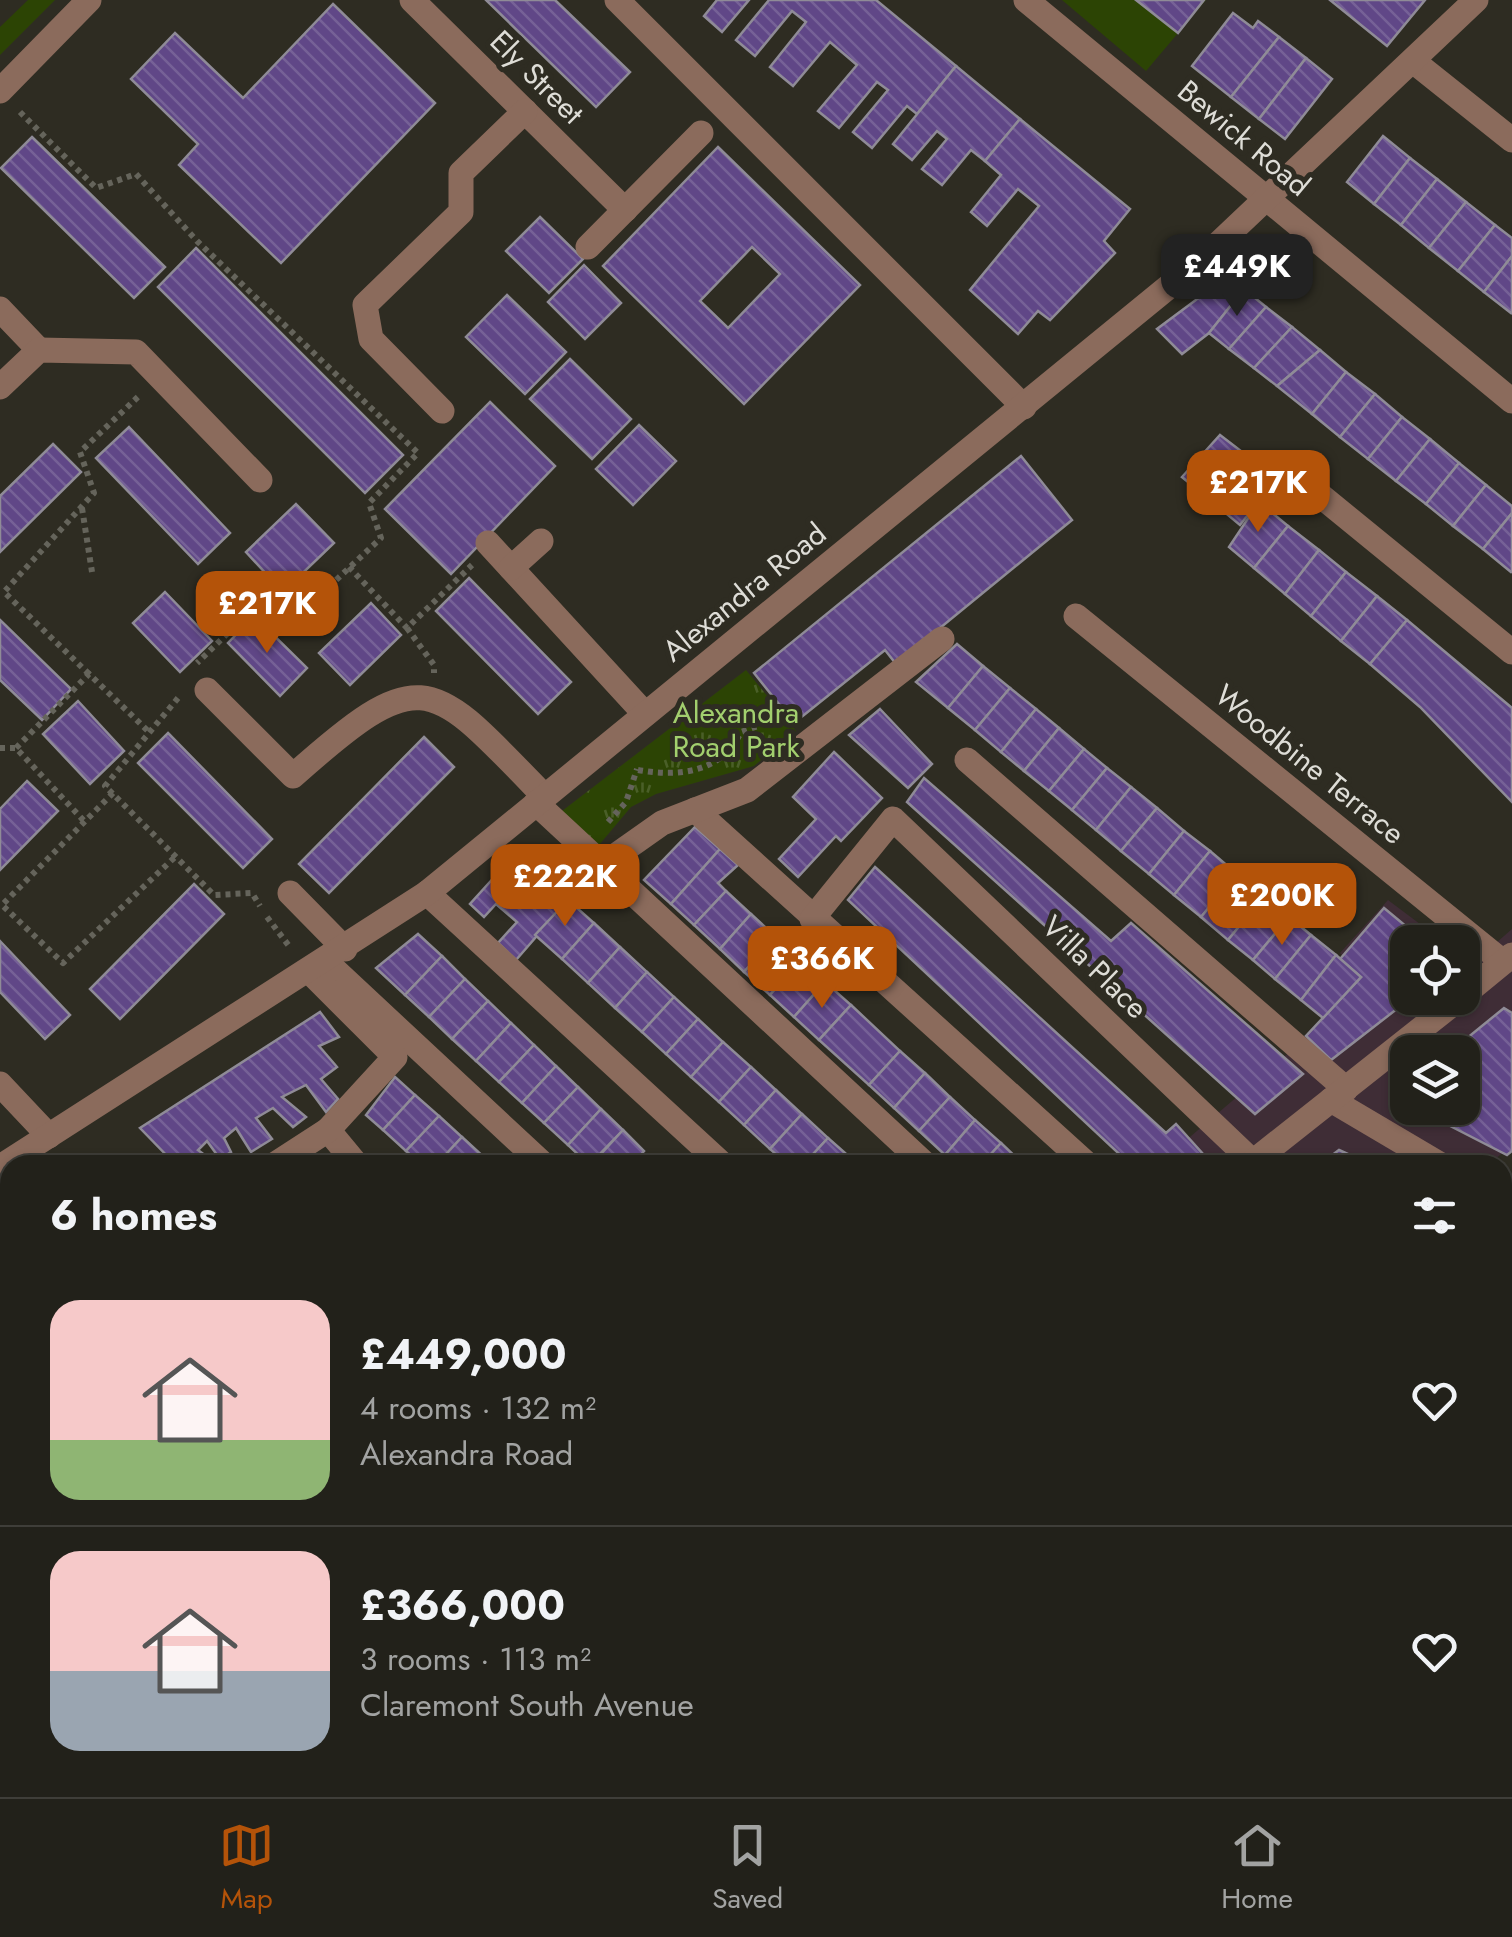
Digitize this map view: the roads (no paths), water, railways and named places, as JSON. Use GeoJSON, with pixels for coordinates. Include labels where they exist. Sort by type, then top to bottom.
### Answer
{"type":"FeatureCollection","features":[{"type":"Feature","properties":{"kind":"street"},"geometry":{"type":"LineString","coordinates":[[7,98],[89,0]]}},
{"type":"Feature","properties":{"kind":"street","name":"Ely Street"},"geometry":{"type":"LineString","coordinates":[[412,0],[625,210]]}},
{"type":"Feature","properties":{"kind":"street"},"geometry":{"type":"LineString","coordinates":[[617,0],[1024,407]]}},
{"type":"Feature","properties":{"kind":"street","name":"Bewick Road"},"geometry":{"type":"LineString","coordinates":[[1026,0],[1512,402]]}},
{"type":"Feature","properties":{"kind":"street","name":"Alexandra Road"},"geometry":{"type":"LineString","coordinates":[[19,1155],[427,893],[1200,261],[1476,0]]}},
{"type":"Feature","properties":{"kind":"street"},"geometry":{"type":"LineString","coordinates":[[1413,61],[1512,140]]}},
{"type":"Feature","properties":{"kind":"street"},"geometry":{"type":"LineString","coordinates":[[442,411],[371,339],[365,304],[461,212],[461,173],[524,111]]}},
{"type":"Feature","properties":{"kind":"street"},"geometry":{"type":"LineString","coordinates":[[588,247],[701,134]]}},
{"type":"Feature","properties":{"kind":"street"},"geometry":{"type":"LineString","coordinates":[[0,309],[39,350],[136,352],[260,480]]}},
{"type":"Feature","properties":{"kind":"street"},"geometry":{"type":"LineString","coordinates":[[0,388],[39,350]]}},
{"type":"Feature","properties":{"kind":"street"},"geometry":{"type":"LineString","coordinates":[[1294,474],[1512,652]]}},
{"type":"Feature","properties":{"kind":"street"},"geometry":{"type":"LineString","coordinates":[[510,568],[542,541]]}},
{"type":"Feature","properties":{"kind":"street"},"geometry":{"type":"LineString","coordinates":[[490,546],[645,714]]}},
{"type":"Feature","properties":{"kind":"street","name":"Woodbine Terrace"},"geometry":{"type":"LineString","coordinates":[[1076,616],[1505,967]]}},
{"type":"Feature","properties":{"kind":"street"},"geometry":{"type":"LineString","coordinates":[[592,857],[662,823],[747,790],[942,639]]}},
{"type":"Feature","properties":{"kind":"street"},"geometry":{"type":"LineString","coordinates":[[200,685],[293,776],[353,723],[383,704],[413,695],[433,700],[469,719],[592,857],[915,1155]]}},
{"type":"Feature","properties":{"kind":"street"},"geometry":{"type":"LineString","coordinates":[[967,760],[1338,1094],[1427,1155]]}},
{"type":"Feature","properties":{"kind":"street"},"geometry":{"type":"LineString","coordinates":[[694,810],[1077,1155]]}},
{"type":"Feature","properties":{"kind":"street","name":"Villa Place"},"geometry":{"type":"LineString","coordinates":[[812,920],[892,820],[1242,1155]]}},
{"type":"Feature","properties":{"kind":"street"},"geometry":{"type":"LineString","coordinates":[[289,1155],[328,1130],[395,1057],[326,961],[320,924],[290,893]]}},
{"type":"Feature","properties":{"kind":"street"},"geometry":{"type":"LineString","coordinates":[[427,893],[711,1155]]}},
{"type":"Feature","properties":{"kind":"street"},"geometry":{"type":"LineString","coordinates":[[326,961],[533,1155]]}},
{"type":"Feature","properties":{"kind":"street"},"geometry":{"type":"LineString","coordinates":[[1480,984],[1505,967]]}},
{"type":"Feature","properties":{"kind":"street"},"geometry":{"type":"LineString","coordinates":[[1262,1155],[1438,1015]]}},
{"type":"Feature","properties":{"kind":"street"},"geometry":{"type":"LineString","coordinates":[[0,1084],[50,1136]]}},
{"type":"Feature","properties":{"kind":"street"},"geometry":{"type":"LineString","coordinates":[[328,1130],[348,1155]]}},
{"type":"Feature","properties":{"kind":"park label","name":"Alexandra Road Park"},"geometry":{"type":"Point","coordinates":[736,729]}}]}
